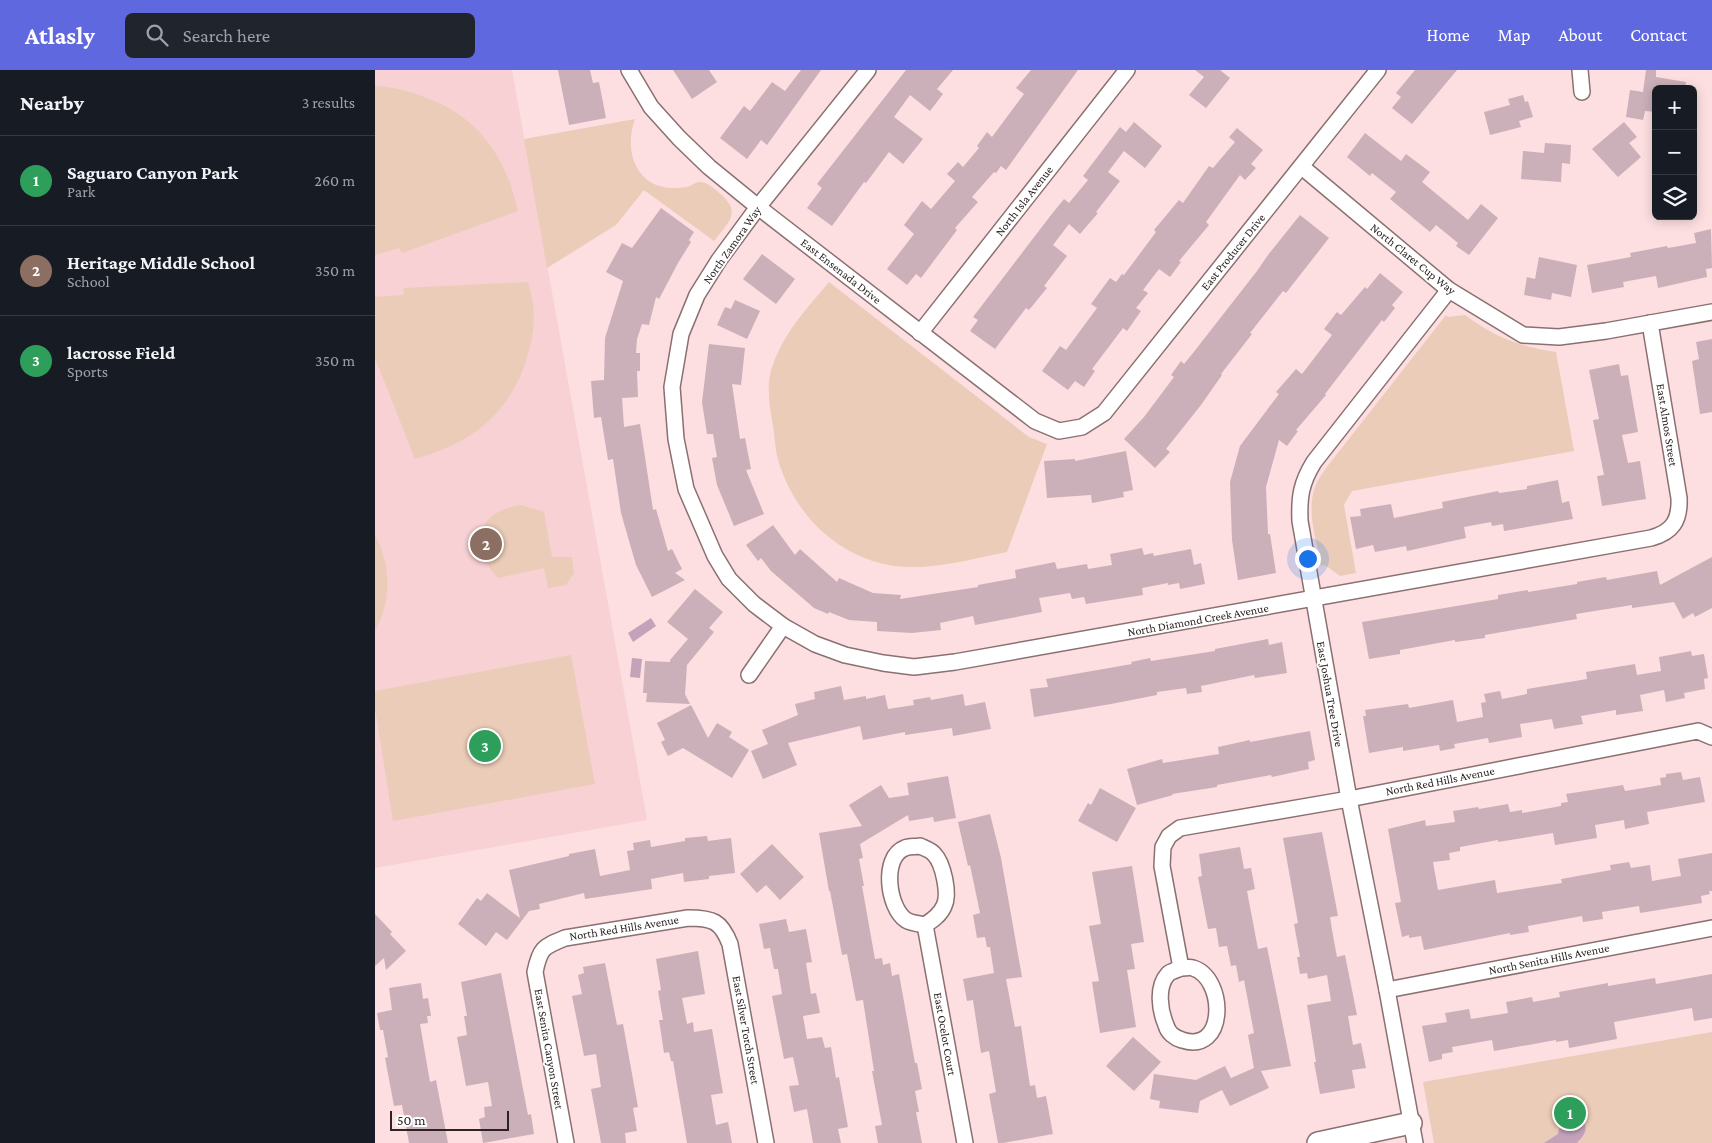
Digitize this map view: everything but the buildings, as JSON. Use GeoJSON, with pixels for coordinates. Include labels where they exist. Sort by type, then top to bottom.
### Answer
{"type":"FeatureCollection","features":[{"type":"Feature","properties":{"kind":"street","name":"East Ensenada Drive"},"geometry":{"type":"LineString","coordinates":[[629,70],[651,107],[679,138],[709,167],[758,207],[1035,421],[1059,431],[1082,427]]}},
{"type":"Feature","properties":{"kind":"street","name":"North Zamora Way"},"geometry":{"type":"LineString","coordinates":[[783,626],[754,604],[729,579],[715,556],[686,490],[676,439],[672,387],[681,334],[697,295],[719,260],[758,207],[868,70]]}},
{"type":"Feature","properties":{"kind":"street","name":"North Isla Avenue"},"geometry":{"type":"LineString","coordinates":[[920,333],[1127,70]]}},
{"type":"Feature","properties":{"kind":"street","name":"East Producer Drive"},"geometry":{"type":"LineString","coordinates":[[1082,427],[1104,413],[1378,70]]}},
{"type":"Feature","properties":{"kind":"street"},"geometry":{"type":"LineString","coordinates":[[1579,70],[1582,92]]}},
{"type":"Feature","properties":{"kind":"street","name":"North Claret Cup Way"},"geometry":{"type":"LineString","coordinates":[[1302,166],[1449,290],[1523,335],[1559,337],[1712,312]]}},
{"type":"Feature","properties":{"kind":"street","name":"East Joshua Tree Drive"},"geometry":{"type":"LineString","coordinates":[[1413,1133],[1349,799],[1300,522],[1299,506],[1301,488],[1314,462],[1449,290]]}},
{"type":"Feature","properties":{"kind":"street","name":"East Almos Street"},"geometry":{"type":"LineString","coordinates":[[1650,323],[1679,498],[1679,512],[1673,526]]}},
{"type":"Feature","properties":{"kind":"street","name":"North Diamond Creek Avenue"},"geometry":{"type":"LineString","coordinates":[[783,626],[815,644],[845,655],[914,667],[955,662],[1651,538],[1663,535],[1673,526]]}},
{"type":"Feature","properties":{"kind":"street"},"geometry":{"type":"LineString","coordinates":[[749,675],[783,626]]}},
{"type":"Feature","properties":{"kind":"street","name":"North Red Hills Avenue"},"geometry":{"type":"LineString","coordinates":[[1181,968],[1162,866],[1163,848],[1169,836],[1180,828],[1349,799],[1698,731],[1712,737]]}},
{"type":"Feature","properties":{"kind":"street"},"geometry":{"type":"LineString","coordinates":[[920,846],[933,852],[941,865],[946,891],[945,904],[938,916],[925,925],[906,920],[896,908],[889,872],[894,856],[904,848],[920,846]]}},
{"type":"Feature","properties":{"kind":"street","name":"North Red Hills Avenue"},"geometry":{"type":"LineString","coordinates":[[539,956],[547,945],[565,938],[688,918],[703,918],[715,922]]}},
{"type":"Feature","properties":{"kind":"street","name":"East Silver Torch Street"},"geometry":{"type":"LineString","coordinates":[[715,922],[724,929],[730,944],[766,1143]]}},
{"type":"Feature","properties":{"kind":"street","name":"East Ocelot Court"},"geometry":{"type":"LineString","coordinates":[[925,925],[965,1143]]}},
{"type":"Feature","properties":{"kind":"street","name":"North Senita Hills Avenue"},"geometry":{"type":"LineString","coordinates":[[1387,990],[1712,928]]}},
{"type":"Feature","properties":{"kind":"street","name":"East Senita Canyon Street"},"geometry":{"type":"LineString","coordinates":[[539,956],[535,972],[566,1143]]}},
{"type":"Feature","properties":{"kind":"street"},"geometry":{"type":"LineString","coordinates":[[1181,968],[1193,968],[1205,976],[1213,989],[1218,1014],[1214,1030],[1206,1037],[1197,1041],[1177,1038],[1167,1030],[1164,1021],[1160,994],[1162,982],[1169,973],[1181,968]]}},
{"type":"Feature","properties":{"kind":"street"},"geometry":{"type":"LineString","coordinates":[[1318,1143],[1413,1133]]}},
{"type":"Feature","properties":{"kind":"shaded area"},"geometry":{"type":"Polygon","coordinates":[[[375,70],[512,70],[647,820],[375,868],[375,70]]]}},
{"type":"Feature","properties":{"kind":"shaded area"},"geometry":{"type":"Polygon","coordinates":[[[375,86],[414,93],[446,106],[476,129],[498,157],[513,192],[518,211],[402,253],[399,248],[375,255],[375,86]]]}},
{"type":"Feature","properties":{"kind":"shaded area"},"geometry":{"type":"Polygon","coordinates":[[[635,119],[632,130],[632,153],[640,173],[658,186],[671,188],[690,186],[699,182],[708,184],[725,198],[730,205],[732,211],[729,221],[714,241],[644,190],[616,225],[547,268],[524,139],[635,119]]]}},
{"type":"Feature","properties":{"kind":"shaded area"},"geometry":{"type":"Polygon","coordinates":[[[528,282],[534,313],[533,333],[525,364],[507,400],[496,414],[468,437],[434,453],[415,459],[375,358],[375,297],[403,295],[404,288],[528,282]]]}},
{"type":"Feature","properties":{"kind":"shaded area"},"geometry":{"type":"Polygon","coordinates":[[[829,282],[1029,437],[1047,444],[1007,552],[925,567],[892,566],[876,562],[859,556],[829,537],[815,525],[794,496],[779,463],[777,454],[769,400],[770,376],[775,359],[786,338],[799,318],[829,282]]]}},
{"type":"Feature","properties":{"kind":"shaded area"},"geometry":{"type":"Polygon","coordinates":[[[1446,315],[1448,317],[1465,315],[1487,330],[1508,340],[1556,352],[1574,451],[1352,491],[1344,505],[1356,573],[1340,576],[1325,565],[1321,566],[1312,515],[1313,494],[1317,483],[1326,468],[1446,315]]]}},
{"type":"Feature","properties":{"kind":"shaded area"},"geometry":{"type":"Polygon","coordinates":[[[521,505],[544,512],[552,557],[572,557],[574,573],[566,585],[548,588],[544,568],[498,578],[489,566],[480,543],[481,532],[494,515],[521,505]]]}},
{"type":"Feature","properties":{"kind":"shaded area"},"geometry":{"type":"Polygon","coordinates":[[[375,535],[387,571],[387,595],[381,619],[375,631],[375,535]]]}},
{"type":"Feature","properties":{"kind":"shaded area"},"geometry":{"type":"Polygon","coordinates":[[[651,618],[656,626],[633,642],[628,633],[651,618]]]}},
{"type":"Feature","properties":{"kind":"shaded area"},"geometry":{"type":"Polygon","coordinates":[[[571,655],[595,784],[393,821],[375,708],[375,691],[571,655]]]}},
{"type":"Feature","properties":{"kind":"shaded area"},"geometry":{"type":"Polygon","coordinates":[[[632,658],[642,659],[640,678],[630,677],[632,658]]]}},
{"type":"Feature","properties":{"kind":"shaded area"},"geometry":{"type":"Polygon","coordinates":[[[1712,1032],[1712,1143],[1434,1143],[1423,1082],[1712,1032]]]}},
{"type":"Feature","properties":{"kind":"shaded area"},"geometry":{"type":"Polygon","coordinates":[[[1564,1111],[1569,1115],[1582,1119],[1586,1129],[1584,1134],[1577,1143],[1544,1143],[1558,1134],[1560,1126],[1556,1122],[1564,1111]]]}},
{"type":"Feature","properties":{"kind":"place","name":"Heritage Middle School"},"geometry":{"type":"Point","coordinates":[486,544]}},
{"type":"Feature","properties":{"kind":"place","name":"lacrosse Field"},"geometry":{"type":"Point","coordinates":[485,746]}},
{"type":"Feature","properties":{"kind":"place","name":"Saguaro Canyon Park"},"geometry":{"type":"Point","coordinates":[1570,1113]}}]}
